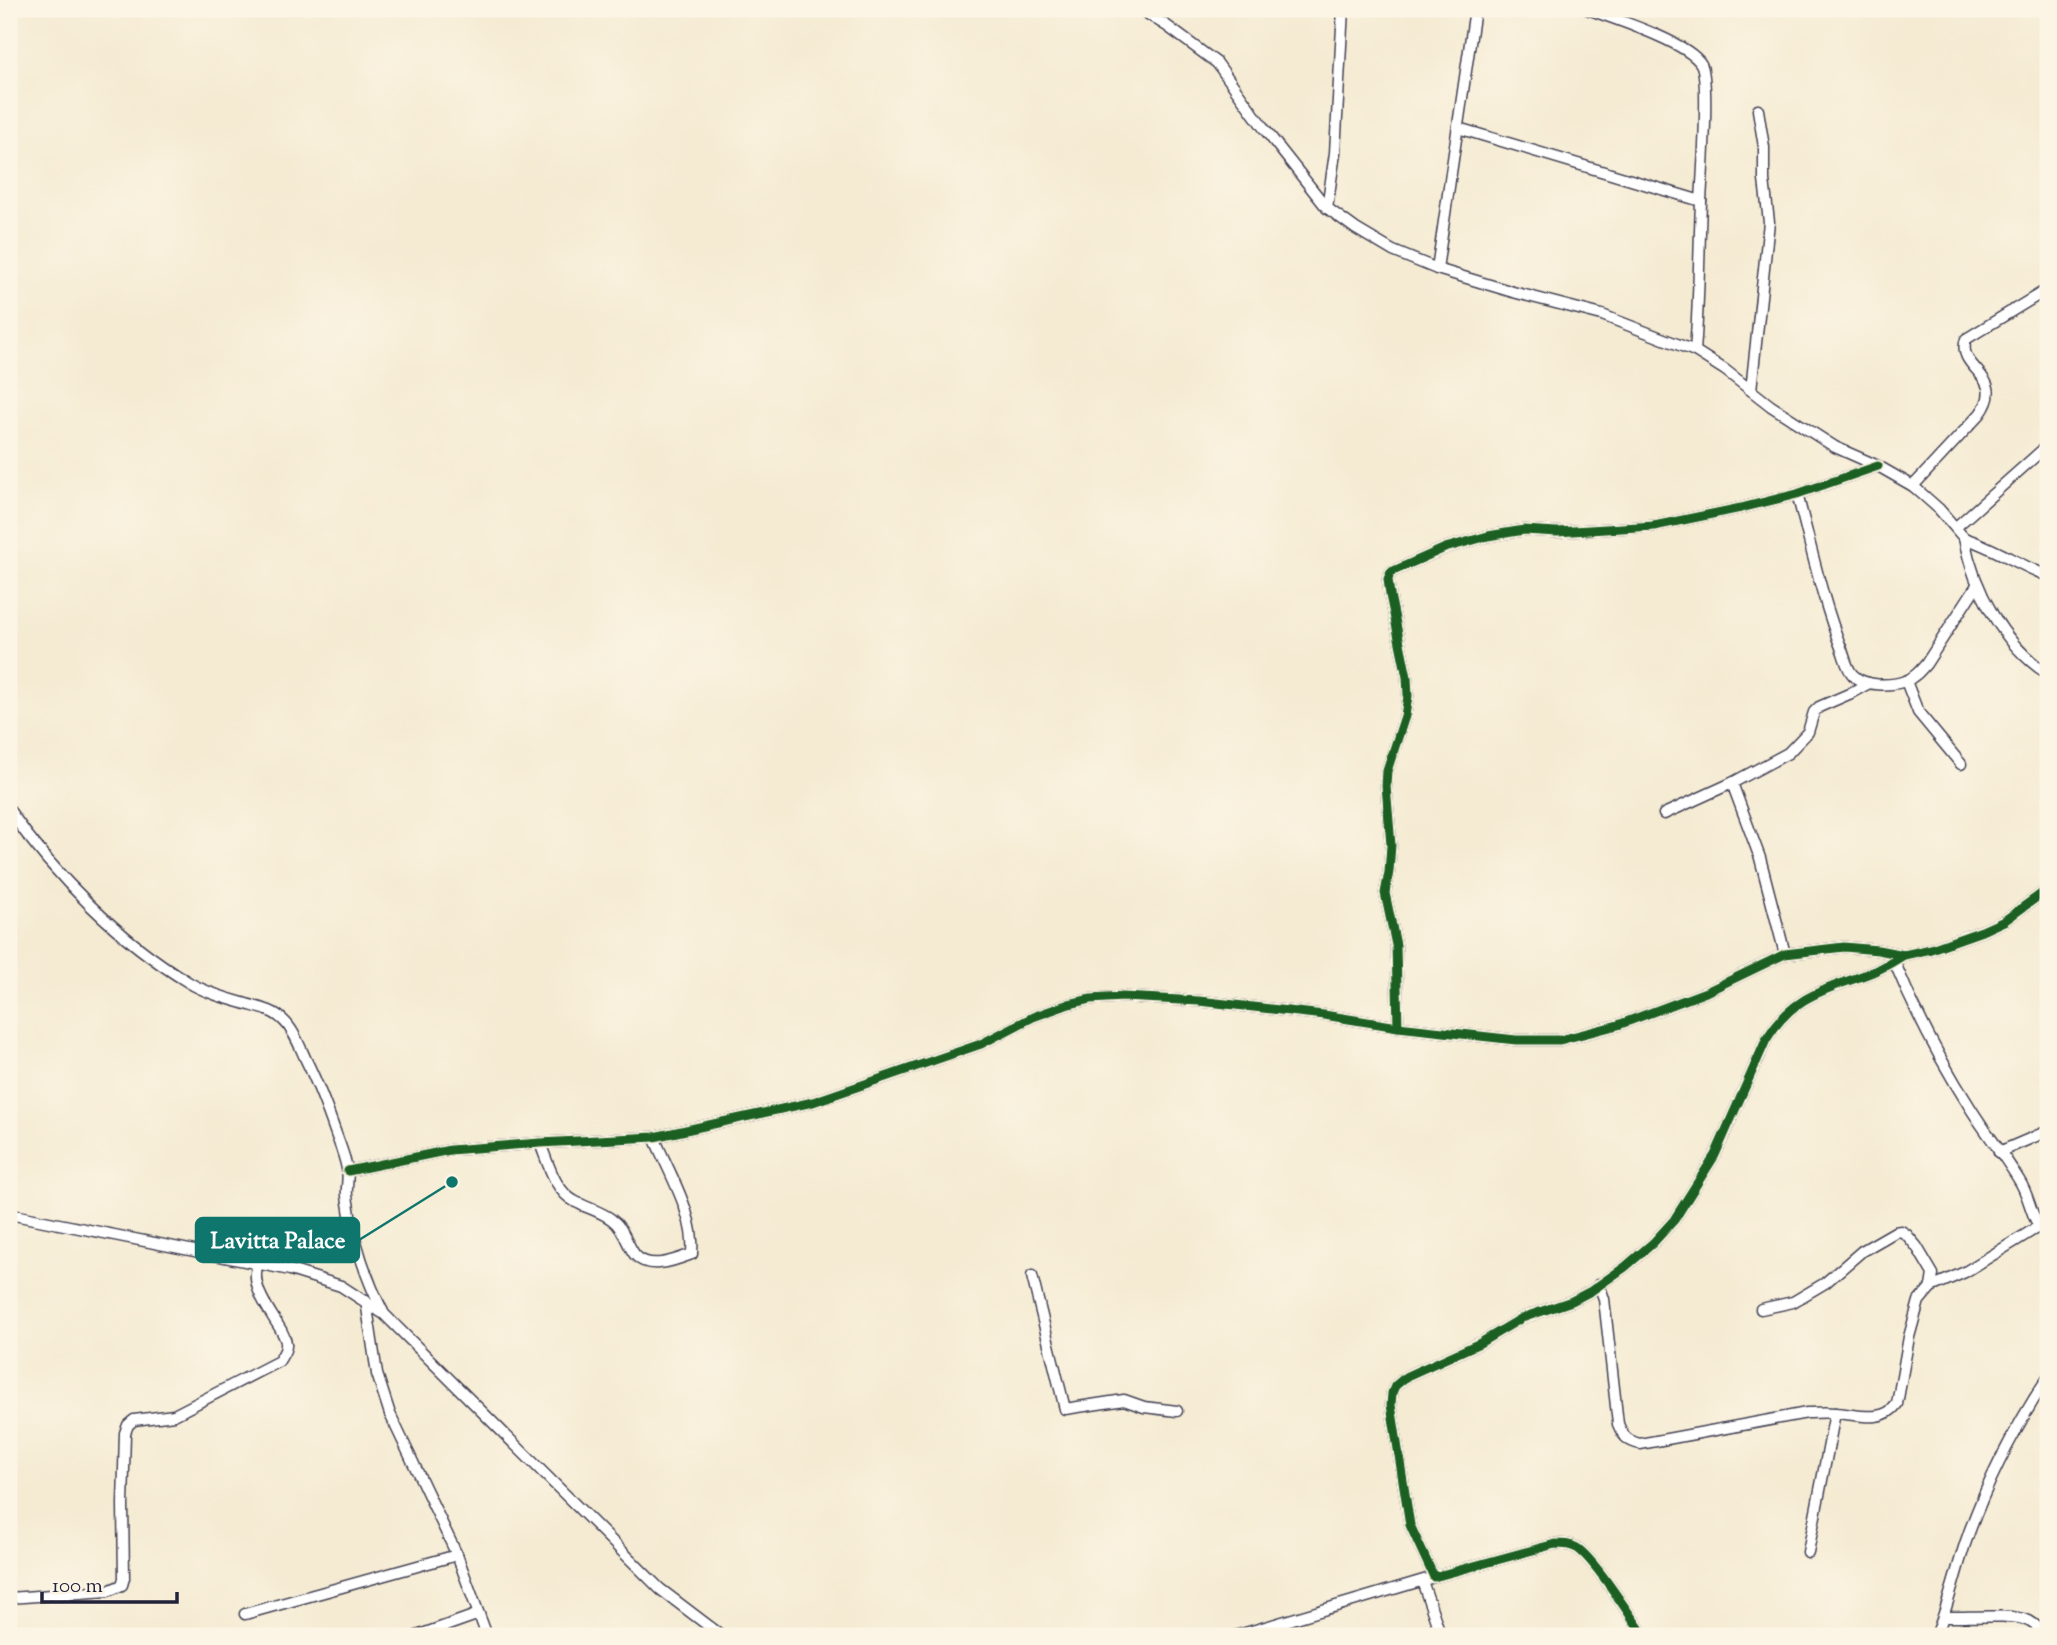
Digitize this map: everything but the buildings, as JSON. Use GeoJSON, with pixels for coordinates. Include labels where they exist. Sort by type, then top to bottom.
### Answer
{"type":"FeatureCollection","features":[{"type":"Feature","properties":{"kind":"street"},"geometry":{"type":"LineString","coordinates":[[1140,9],[1217,63],[1294,169],[1327,208],[1356,229],[1392,251],[1437,269],[1602,315],[1695,351],[1725,370],[1771,406],[1835,447],[1913,485],[1964,538],[1977,585],[1994,616],[2029,661],[2048,674]]}},
{"type":"Feature","properties":{"kind":"street"},"geometry":{"type":"LineString","coordinates":[[1327,208],[1335,153],[1343,9]]}},
{"type":"Feature","properties":{"kind":"street"},"geometry":{"type":"LineString","coordinates":[[1437,269],[1475,9]]}},
{"type":"Feature","properties":{"kind":"street"},"geometry":{"type":"LineString","coordinates":[[1587,9],[1669,41],[1689,52],[1701,64],[1704,72],[1695,351]]}},
{"type":"Feature","properties":{"kind":"street"},"geometry":{"type":"LineString","coordinates":[[1751,390],[1769,222],[1764,180],[1764,147],[1758,110]]}},
{"type":"Feature","properties":{"kind":"street"},"geometry":{"type":"LineString","coordinates":[[1458,128],[1701,201]]}},
{"type":"Feature","properties":{"kind":"street"},"geometry":{"type":"LineString","coordinates":[[1913,485],[1963,433],[1989,400],[1988,387],[1966,356],[1966,339],[2048,289]]}},
{"type":"Feature","properties":{"kind":"street"},"geometry":{"type":"LineString","coordinates":[[1956,527],[2048,444]]}},
{"type":"Feature","properties":{"kind":"street"},"geometry":{"type":"LineString","coordinates":[[1398,1027],[1396,945],[1385,893],[1390,872],[1391,845],[1386,786],[1387,771],[1405,716],[1408,696],[1407,677],[1390,595],[1388,579],[1391,572],[1445,548],[1488,536],[1524,530],[1557,532],[1654,526],[1797,494],[1878,466]]}},
{"type":"Feature","properties":{"kind":"street"},"geometry":{"type":"LineString","coordinates":[[1797,494],[1836,635],[1848,668],[1858,679],[1870,683],[1896,683],[1916,675],[1926,664],[1977,585]]}},
{"type":"Feature","properties":{"kind":"street"},"geometry":{"type":"LineString","coordinates":[[1964,538],[2048,576]]}},
{"type":"Feature","properties":{"kind":"street"},"geometry":{"type":"LineString","coordinates":[[1906,681],[1918,712],[1961,764]]}},
{"type":"Feature","properties":{"kind":"street"},"geometry":{"type":"LineString","coordinates":[[1664,814],[1732,783],[1788,753],[1802,741],[1819,707],[1870,683]]}},
{"type":"Feature","properties":{"kind":"street"},"geometry":{"type":"LineString","coordinates":[[1732,783],[1760,858],[1785,954]]}},
{"type":"Feature","properties":{"kind":"street"},"geometry":{"type":"LineString","coordinates":[[9,810],[21,828],[85,900],[138,946],[190,983],[270,1011],[283,1019],[298,1042],[318,1085],[348,1171],[347,1193],[355,1241],[372,1290],[384,1314]]}},
{"type":"Feature","properties":{"kind":"street"},"geometry":{"type":"LineString","coordinates":[[1434,1577],[1410,1525],[1391,1405],[1395,1386],[1407,1376],[1480,1343],[1522,1318],[1572,1301],[1591,1291],[1625,1268],[1653,1243],[1674,1220],[1715,1155],[1776,1022],[1801,1000],[1877,970],[1899,958],[1951,943],[2004,921],[2048,889]]}},
{"type":"Feature","properties":{"kind":"street"},"geometry":{"type":"LineString","coordinates":[[348,1171],[450,1150],[653,1137],[813,1102],[981,1044],[1033,1017],[1091,999],[1123,996],[1199,1001],[1516,1040],[1560,1040],[1618,1025],[1706,992],[1785,954],[1844,947],[1878,950],[1899,958]]}},
{"type":"Feature","properties":{"kind":"street"},"geometry":{"type":"LineString","coordinates":[[1899,958],[1920,1020],[1999,1152],[2021,1182],[2038,1227],[2048,1236]]}},
{"type":"Feature","properties":{"kind":"street"},"geometry":{"type":"LineString","coordinates":[[1999,1152],[2048,1131]]}},
{"type":"Feature","properties":{"kind":"street"},"geometry":{"type":"LineString","coordinates":[[540,1143],[556,1182],[565,1195],[611,1219],[621,1228],[636,1255],[653,1264],[692,1254],[693,1243],[692,1229],[653,1137]]}},
{"type":"Feature","properties":{"kind":"street"},"geometry":{"type":"LineString","coordinates":[[9,1214],[290,1270],[341,1286],[384,1314],[660,1589],[722,1636]]}},
{"type":"Feature","properties":{"kind":"street"},"geometry":{"type":"LineString","coordinates":[[1599,1284],[1604,1299],[1618,1424],[1629,1441],[1640,1444],[1807,1413],[1881,1416],[1892,1412],[1897,1404],[1909,1337],[1919,1301],[1931,1287],[1965,1272],[2038,1227]]}},
{"type":"Feature","properties":{"kind":"street"},"geometry":{"type":"LineString","coordinates":[[1760,1309],[1793,1302],[1825,1283],[1862,1251],[1901,1231],[1917,1247],[1933,1274],[1931,1287]]}},
{"type":"Feature","properties":{"kind":"street"},"geometry":{"type":"LineString","coordinates":[[9,1598],[108,1591],[122,1585],[125,1445],[128,1425],[134,1420],[174,1415],[279,1361],[284,1353],[284,1336],[257,1286],[255,1273],[258,1264]]}},
{"type":"Feature","properties":{"kind":"street"},"geometry":{"type":"LineString","coordinates":[[1032,1276],[1065,1409],[1124,1400],[1144,1407],[1177,1411]]}},
{"type":"Feature","properties":{"kind":"street"},"geometry":{"type":"LineString","coordinates":[[366,1301],[377,1374],[390,1414],[457,1555],[487,1636]]}},
{"type":"Feature","properties":{"kind":"street"},"geometry":{"type":"LineString","coordinates":[[1936,1636],[1944,1618],[1965,1544],[1993,1474],[2023,1415],[2048,1377]]}},
{"type":"Feature","properties":{"kind":"street"},"geometry":{"type":"LineString","coordinates":[[1808,1552],[1835,1413]]}},
{"type":"Feature","properties":{"kind":"street"},"geometry":{"type":"LineString","coordinates":[[1235,1636],[1555,1544],[1565,1544],[1578,1549],[1593,1564],[1639,1628]]}},
{"type":"Feature","properties":{"kind":"street"},"geometry":{"type":"LineString","coordinates":[[244,1614],[457,1555]]}},
{"type":"Feature","properties":{"kind":"street"},"geometry":{"type":"LineString","coordinates":[[1422,1581],[1441,1636]]}},
{"type":"Feature","properties":{"kind":"street"},"geometry":{"type":"LineString","coordinates":[[417,1636],[479,1614]]}},
{"type":"Feature","properties":{"kind":"street"},"geometry":{"type":"LineString","coordinates":[[1944,1618],[2027,1620],[2046,1636]]}},
{"type":"Feature","properties":{"kind":"cycle path"},"geometry":{"type":"LineString","coordinates":[[1398,1027],[1396,945],[1385,893],[1391,845],[1386,786],[1387,771],[1405,716],[1408,696],[1407,677],[1390,595],[1388,579],[1391,572],[1445,548],[1488,536],[1524,530],[1557,532],[1654,526],[1797,494],[1878,466]]}},
{"type":"Feature","properties":{"kind":"cycle path"},"geometry":{"type":"LineString","coordinates":[[348,1171],[450,1150],[654,1137],[813,1102],[981,1044],[1033,1017],[1091,999],[1123,997],[1199,1001],[1516,1040],[1560,1040],[1618,1025],[1706,992],[1785,954],[1844,947],[1904,955],[1931,949],[2004,921],[2048,889]]}},
{"type":"Feature","properties":{"kind":"cycle path"},"geometry":{"type":"LineString","coordinates":[[1639,1628],[1592,1563],[1577,1548],[1569,1545],[1555,1544],[1434,1577],[1410,1525],[1391,1405],[1392,1393],[1395,1386],[1407,1376],[1480,1343],[1522,1318],[1572,1301],[1625,1267],[1674,1220],[1715,1155],[1766,1040],[1777,1024],[1788,1012],[1813,995],[1879,969],[1904,955]]}},
{"type":"Feature","properties":{"kind":"place","name":"Lavitta Palace"},"geometry":{"type":"Point","coordinates":[452,1182]}}]}
